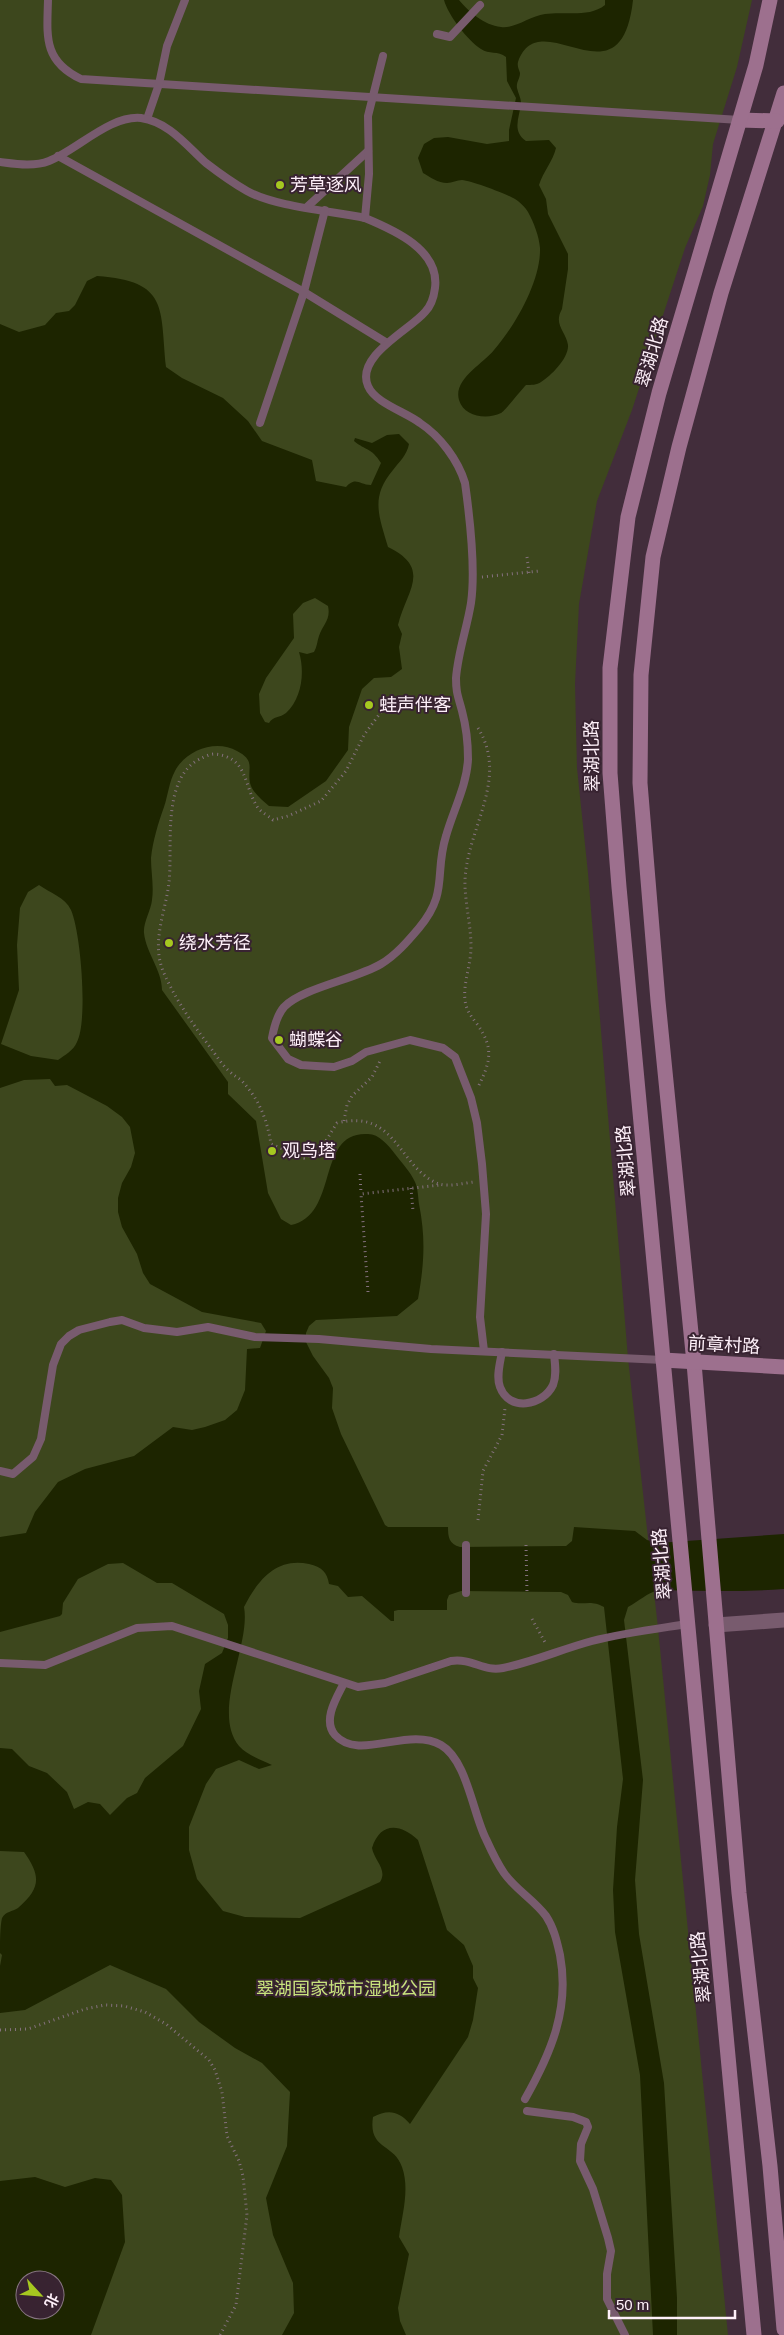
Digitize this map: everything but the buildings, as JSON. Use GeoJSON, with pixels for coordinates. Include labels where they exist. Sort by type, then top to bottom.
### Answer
{"type":"FeatureCollection","features":[{"type":"Feature","properties":{"kind":"street","name":"翠湖北路"},"geometry":{"type":"LineString","coordinates":[[754,2335],[610,773],[610,668],[628,517],[659,393],[756,65],[770,0]]}},
{"type":"Feature","properties":{"kind":"street"},"geometry":{"type":"LineString","coordinates":[[784,93],[780,121],[745,213],[679,447],[652,557],[641,675],[642,802],[658,1000],[694,1362],[739,1893],[770,2166],[784,2328]]}},
{"type":"Feature","properties":{"kind":"street"},"geometry":{"type":"LineString","coordinates":[[740,120],[780,121]]}},
{"type":"Feature","properties":{"kind":"street","name":"前章村路"},"geometry":{"type":"LineString","coordinates":[[663,1360],[784,1367]]}},
{"type":"Feature","properties":{"kind":"street"},"geometry":{"type":"LineString","coordinates":[[716,1625],[784,1620]]}},
{"type":"Feature","properties":{"kind":"lane"},"geometry":{"type":"LineString","coordinates":[[48,0],[48,46],[67,72],[81,79],[740,120]]}},
{"type":"Feature","properties":{"kind":"lane"},"geometry":{"type":"LineString","coordinates":[[147,119],[159,84],[167,46],[185,0]]}},
{"type":"Feature","properties":{"kind":"lane"},"geometry":{"type":"LineString","coordinates":[[438,34],[446,37],[456,32],[480,5]]}},
{"type":"Feature","properties":{"kind":"lane"},"geometry":{"type":"LineString","coordinates":[[365,218],[368,116],[372,97],[380,76],[383,56]]}},
{"type":"Feature","properties":{"kind":"lane"},"geometry":{"type":"LineString","coordinates":[[0,162],[34,164],[48,161],[120,121],[138,118],[147,119],[170,130],[206,163],[248,192],[268,200],[365,218],[408,239],[426,256],[436,272],[434,294],[428,310],[375,355],[369,364],[366,375],[367,384],[373,394],[420,423],[440,440],[460,467],[466,482],[473,578],[471,605],[457,673],[457,697],[462,709],[468,762],[459,798],[446,836],[442,854],[440,890],[433,910],[397,952],[382,964],[301,996],[284,1007],[275,1023],[272,1038],[288,1059],[301,1065],[334,1067],[352,1061],[366,1052],[410,1040],[443,1048],[455,1057],[471,1098],[478,1123],[486,1214],[480,1317],[484,1351]]}},
{"type":"Feature","properties":{"kind":"lane"},"geometry":{"type":"LineString","coordinates":[[307,207],[368,151]]}},
{"type":"Feature","properties":{"kind":"lane"},"geometry":{"type":"LineString","coordinates":[[58,156],[304,292],[387,343]]}},
{"type":"Feature","properties":{"kind":"lane"},"geometry":{"type":"LineString","coordinates":[[260,423],[304,292],[325,210]]}},
{"type":"Feature","properties":{"kind":"lane"},"geometry":{"type":"LineString","coordinates":[[0,1471],[14,1474],[33,1457],[41,1439],[56,1355],[65,1340],[79,1330],[122,1320],[163,1331],[177,1332],[208,1327],[255,1337],[431,1349],[663,1360]]}},
{"type":"Feature","properties":{"kind":"lane"},"geometry":{"type":"LineString","coordinates":[[502,1352],[499,1370],[500,1387],[508,1398],[518,1404],[530,1404],[547,1393],[555,1377],[554,1354]]}},
{"type":"Feature","properties":{"kind":"lane"},"geometry":{"type":"LineString","coordinates":[[466,1545],[466,1593]]}},
{"type":"Feature","properties":{"kind":"lane"},"geometry":{"type":"LineString","coordinates":[[0,1663],[45,1665],[137,1628],[172,1626],[358,1687],[385,1684],[462,1659],[488,1669],[504,1668],[591,1641],[638,1631],[687,1624]]}},
{"type":"Feature","properties":{"kind":"lane"},"geometry":{"type":"LineString","coordinates":[[344,1683],[334,1703],[330,1718],[331,1727],[335,1735],[343,1741],[358,1747],[391,1740],[425,1740],[441,1745],[450,1754],[469,1791],[486,1839],[504,1874],[536,1905],[552,1927],[562,1968],[563,1984],[560,2010],[554,2041],[546,2062],[525,2099]]}},
{"type":"Feature","properties":{"kind":"lane"},"geometry":{"type":"LineString","coordinates":[[526,2110],[573,2117],[586,2122],[588,2127],[581,2144],[580,2161],[593,2189],[611,2251],[607,2274],[607,2299],[625,2335]]}},
{"type":"Feature","properties":{"kind":"path"},"geometry":{"type":"LineString","coordinates":[[527,557],[529,573]]}},
{"type":"Feature","properties":{"kind":"path"},"geometry":{"type":"LineString","coordinates":[[473,578],[539,571]]}},
{"type":"Feature","properties":{"kind":"path"},"geometry":{"type":"LineString","coordinates":[[441,1184],[421,1172],[387,1132],[363,1122],[344,1121],[336,1123],[319,1152],[304,1158],[272,1144],[267,1119],[255,1096],[240,1079],[229,1072],[186,1016],[162,968],[158,947],[169,882],[169,839],[173,802],[177,787],[187,768],[198,760],[212,754],[230,758],[241,767],[259,810],[273,820],[288,816],[321,801],[337,784],[364,735],[384,708],[414,698],[425,702],[439,702],[457,697]]}},
{"type":"Feature","properties":{"kind":"path"},"geometry":{"type":"LineString","coordinates":[[462,709],[482,734],[489,769],[485,807],[466,871],[465,887],[471,947],[465,1002],[468,1012],[483,1033],[490,1052],[484,1075],[471,1098]]}},
{"type":"Feature","properties":{"kind":"path"},"geometry":{"type":"LineString","coordinates":[[344,1121],[347,1105],[352,1096],[372,1077],[380,1062],[383,1048]]}},
{"type":"Feature","properties":{"kind":"path"},"geometry":{"type":"LineString","coordinates":[[360,1174],[368,1292]]}},
{"type":"Feature","properties":{"kind":"path"},"geometry":{"type":"LineString","coordinates":[[361,1194],[483,1180]]}},
{"type":"Feature","properties":{"kind":"path"},"geometry":{"type":"LineString","coordinates":[[411,1188],[413,1211]]}},
{"type":"Feature","properties":{"kind":"path"},"geometry":{"type":"LineString","coordinates":[[478,1520],[483,1471],[502,1435],[503,1418],[508,1398]]}},
{"type":"Feature","properties":{"kind":"path"},"geometry":{"type":"LineString","coordinates":[[526,1546],[527,1593]]}},
{"type":"Feature","properties":{"kind":"path"},"geometry":{"type":"LineString","coordinates":[[532,1619],[551,1653]]}},
{"type":"Feature","properties":{"kind":"path"},"geometry":{"type":"LineString","coordinates":[[0,2030],[28,2030],[85,2009],[105,2005],[124,2006],[145,2012],[166,2024],[209,2060],[215,2070],[222,2092],[227,2136],[239,2161],[243,2176],[247,2215],[236,2305],[220,2335]]}},
{"type":"Feature","properties":{"kind":"green space","name":"翠湖国家城市湿地公园"},"geometry":{"type":"Polygon","coordinates":[[[0,0],[752,0],[737,67],[713,144],[710,175],[703,206],[685,248],[632,410],[597,501],[579,604],[575,684],[577,768],[588,873],[628,1358],[658,1628],[728,2335],[0,2335],[0,0]]]}},
{"type":"Feature","properties":{"kind":"shaded area"},"geometry":{"type":"Polygon","coordinates":[[[444,0],[459,0],[467,9],[483,21],[495,26],[506,27],[545,14],[592,11],[605,5],[605,0],[633,0],[626,32],[613,47],[597,52],[544,42],[529,46],[518,62],[520,73],[517,90],[521,99],[518,123],[519,133],[526,141],[549,140],[556,148],[539,185],[546,199],[548,214],[568,254],[568,269],[559,324],[567,340],[568,350],[563,361],[550,376],[538,384],[526,385],[503,412],[489,416],[477,416],[462,406],[458,392],[460,385],[470,372],[494,350],[518,316],[536,274],[540,248],[534,225],[527,210],[515,199],[473,183],[462,180],[444,183],[434,180],[423,173],[418,158],[424,144],[434,138],[448,137],[487,144],[509,141],[509,130],[516,98],[507,81],[506,57],[484,51],[476,45],[454,20],[444,0]]]}},
{"type":"Feature","properties":{"kind":"shaded area"},"geometry":{"type":"Polygon","coordinates":[[[97,276],[120,279],[137,284],[149,291],[156,301],[161,314],[166,367],[182,378],[223,398],[248,421],[262,441],[312,460],[316,481],[346,487],[352,482],[371,485],[381,463],[371,452],[354,441],[355,438],[372,443],[387,435],[399,434],[409,444],[405,455],[381,489],[378,507],[388,547],[402,555],[410,564],[413,572],[413,582],[398,625],[402,634],[399,647],[402,669],[391,677],[374,678],[362,689],[349,727],[348,750],[326,781],[288,807],[269,806],[255,793],[249,778],[249,762],[247,758],[237,751],[220,746],[211,747],[194,752],[186,757],[175,771],[171,780],[154,838],[151,858],[152,900],[144,929],[145,940],[159,975],[162,990],[228,1082],[228,1094],[256,1121],[268,1193],[281,1219],[291,1225],[306,1218],[316,1206],[333,1159],[340,1146],[351,1137],[372,1134],[380,1138],[405,1167],[416,1184],[423,1240],[422,1275],[418,1299],[397,1316],[316,1320],[309,1326],[306,1333],[306,1342],[313,1356],[329,1378],[333,1388],[332,1408],[341,1434],[385,1525],[388,1527],[448,1527],[450,1540],[453,1544],[460,1547],[566,1546],[572,1541],[574,1527],[635,1531],[647,1540],[658,1543],[784,1534],[784,1589],[737,1591],[659,1590],[628,1607],[624,1620],[643,1780],[635,1880],[639,1934],[664,2083],[677,2298],[677,2335],[653,2335],[640,2075],[615,1932],[613,1890],[617,1827],[623,1779],[604,1607],[591,1603],[572,1602],[568,1595],[561,1592],[461,1591],[449,1595],[447,1610],[398,1610],[394,1611],[394,1621],[391,1621],[362,1596],[348,1597],[338,1586],[329,1584],[327,1576],[321,1568],[297,1563],[278,1567],[269,1573],[255,1588],[244,1607],[245,1622],[230,1697],[229,1715],[231,1732],[242,1749],[272,1765],[259,1769],[239,1760],[216,1769],[206,1784],[189,1827],[189,1850],[197,1879],[223,1911],[245,1917],[300,1918],[380,1882],[382,1869],[372,1848],[376,1839],[380,1833],[391,1828],[404,1830],[418,1840],[447,1930],[464,1945],[473,1966],[473,1978],[478,1988],[468,2037],[410,2124],[402,2116],[388,2112],[373,2117],[372,2128],[374,2135],[398,2159],[404,2175],[405,2202],[399,2237],[409,2254],[398,2308],[400,2321],[406,2335],[282,2335],[294,2313],[293,2283],[273,2235],[266,2198],[287,2146],[290,2092],[262,2063],[235,2048],[199,2022],[166,1989],[110,1965],[25,2010],[0,2013],[0,1966],[2,1955],[0,1953],[0,1940],[2,1918],[26,1901],[34,1888],[36,1875],[30,1860],[24,1852],[0,1851],[0,1748],[12,1749],[29,1766],[47,1773],[67,1792],[74,1809],[88,1802],[100,1804],[110,1815],[127,1798],[137,1793],[145,1778],[183,1746],[201,1709],[199,1691],[205,1664],[222,1653],[228,1638],[228,1625],[224,1614],[172,1583],[157,1583],[123,1563],[108,1564],[78,1579],[63,1603],[60,1616],[0,1632],[0,1537],[26,1533],[35,1512],[58,1482],[85,1469],[134,1456],[173,1427],[192,1430],[225,1420],[237,1410],[245,1390],[247,1349],[260,1348],[266,1331],[261,1323],[202,1312],[150,1284],[143,1273],[137,1254],[122,1227],[118,1212],[118,1198],[122,1183],[131,1167],[135,1153],[130,1127],[122,1117],[107,1106],[67,1085],[55,1086],[50,1079],[24,1080],[0,1088],[0,324],[19,332],[45,325],[56,313],[69,311],[75,305],[87,281],[97,276]],[[315,598],[303,603],[293,614],[294,638],[266,678],[259,694],[260,713],[265,722],[269,723],[272,719],[286,713],[296,700],[302,676],[299,652],[307,654],[314,652],[329,611],[328,606],[315,598]],[[39,885],[28,892],[20,908],[17,945],[19,990],[1,1044],[31,1056],[58,1060],[73,1048],[80,1031],[83,997],[78,937],[71,910],[65,902],[39,885]]]}},
{"type":"Feature","properties":{"kind":"shaded area"},"geometry":{"type":"Polygon","coordinates":[[[35,2177],[65,2187],[95,2178],[111,2180],[122,2195],[125,2242],[91,2335],[0,2335],[0,2181],[35,2177]]]}},
{"type":"Feature","properties":{"kind":"place","name":"芳草逐风"},"geometry":{"type":"Point","coordinates":[280,185]}},
{"type":"Feature","properties":{"kind":"place","name":"蛙声伴客"},"geometry":{"type":"Point","coordinates":[369,705]}},
{"type":"Feature","properties":{"kind":"place","name":"绕水芳径"},"geometry":{"type":"Point","coordinates":[169,943]}},
{"type":"Feature","properties":{"kind":"place","name":"蝴蝶谷"},"geometry":{"type":"Point","coordinates":[279,1040]}},
{"type":"Feature","properties":{"kind":"place","name":"观鸟塔"},"geometry":{"type":"Point","coordinates":[272,1151]}}]}
